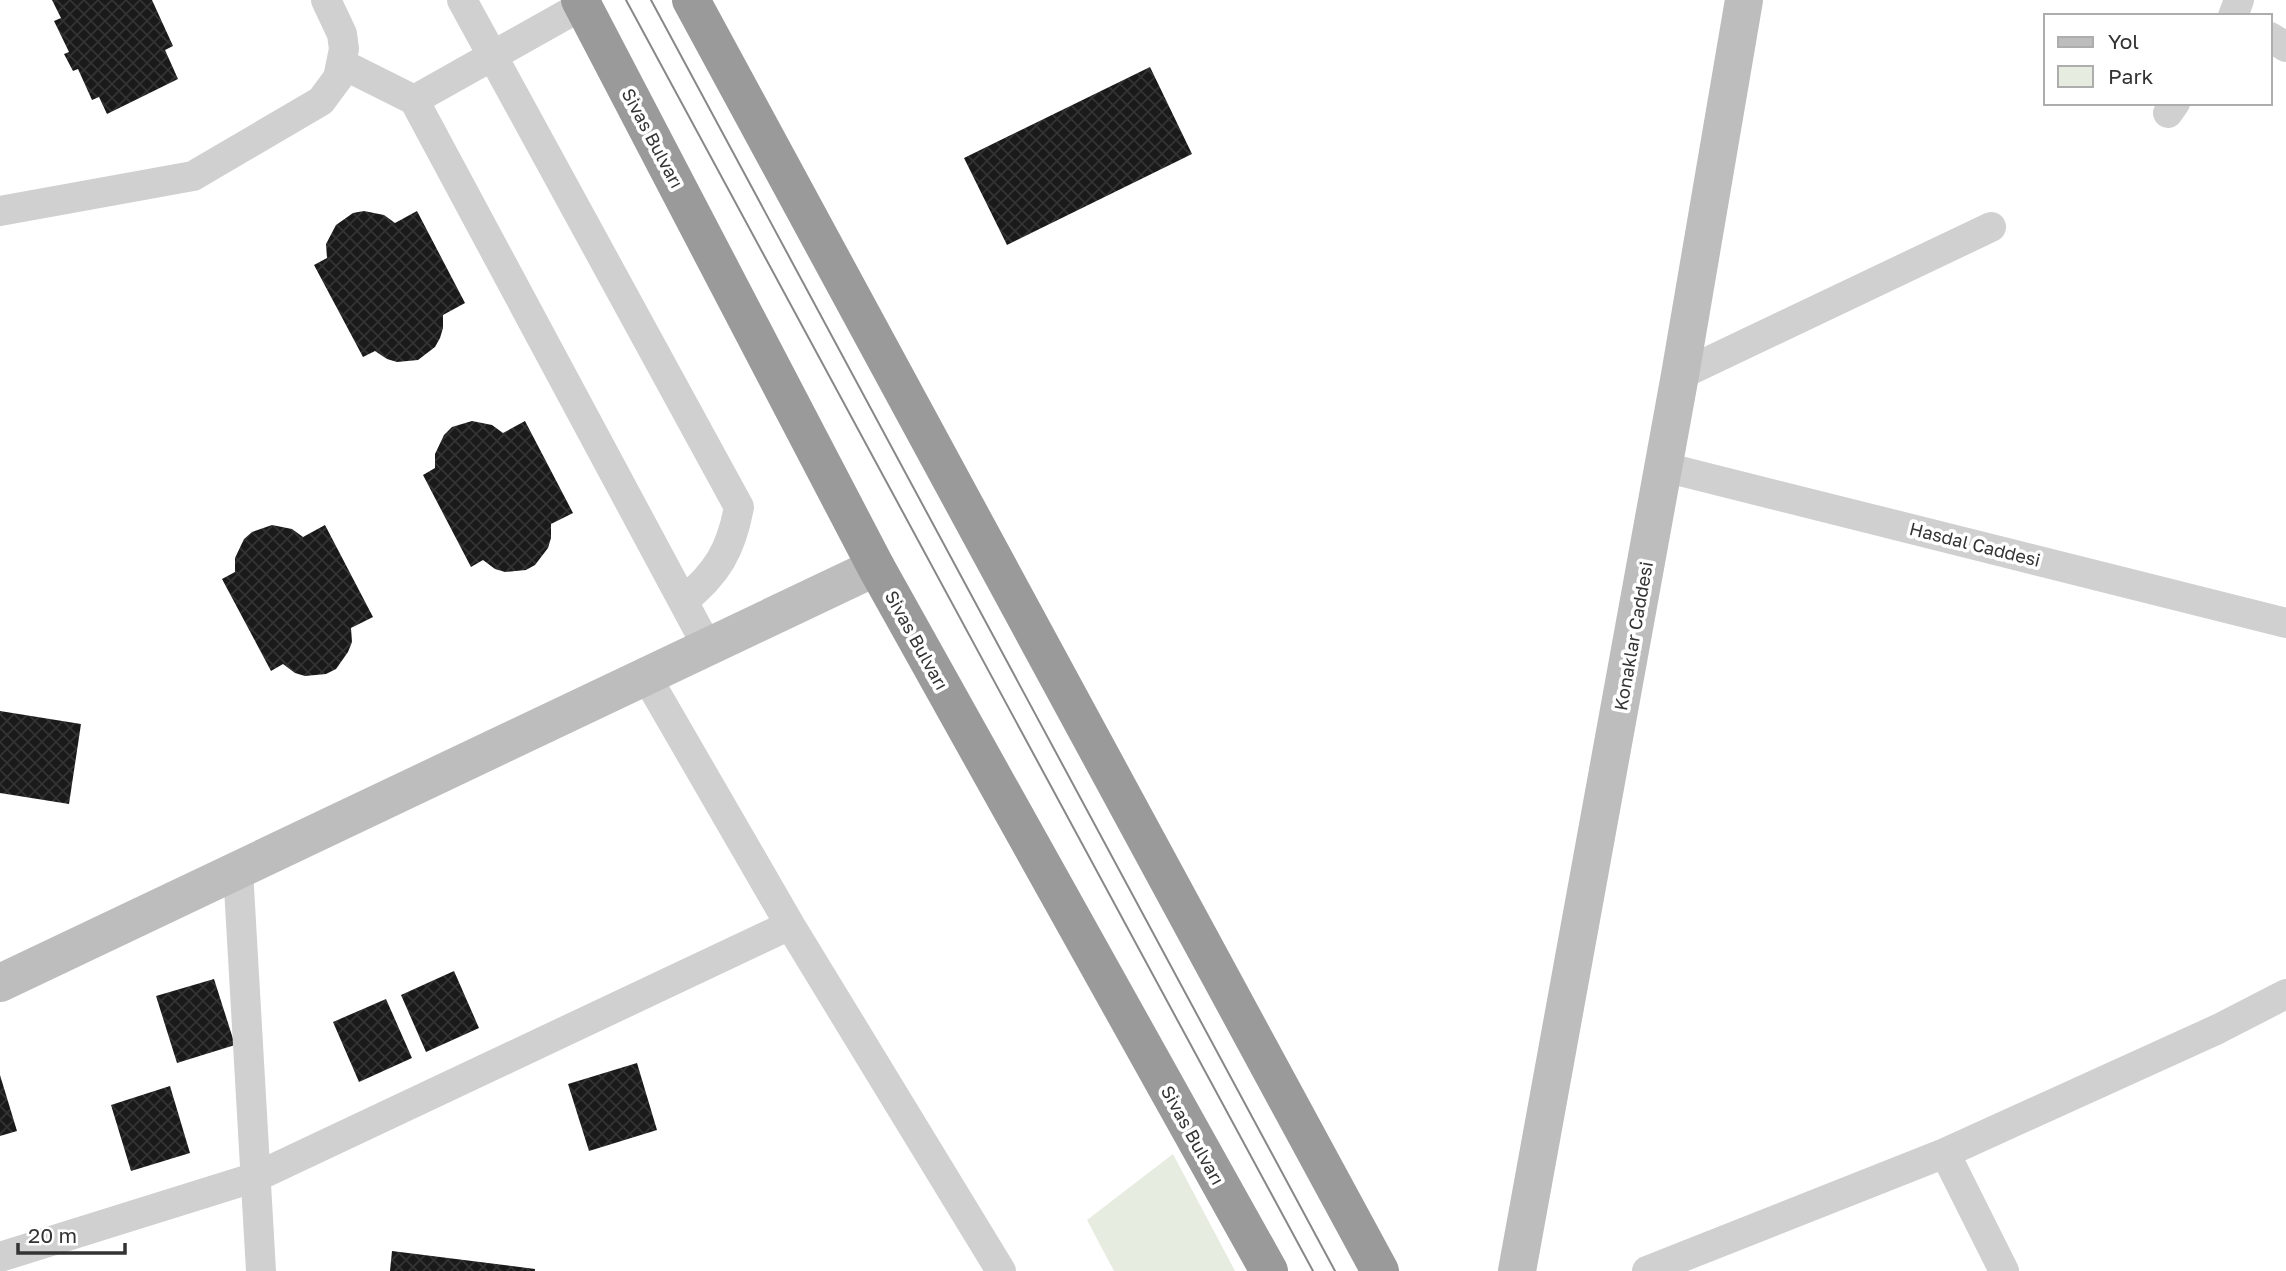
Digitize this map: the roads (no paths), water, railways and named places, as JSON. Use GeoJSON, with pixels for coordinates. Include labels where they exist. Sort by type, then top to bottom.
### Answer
{"type":"FeatureCollection","features":[{"type":"Feature","properties":{"kind":"highway"},"geometry":{"type":"LineString","coordinates":[[691,0],[1380,1271]]}},
{"type":"Feature","properties":{"kind":"highway","name":"Sivas Bulvarı"},"geometry":{"type":"LineString","coordinates":[[582,2],[876,566],[1269,1271]]}},
{"type":"Feature","properties":{"kind":"street"},"geometry":{"type":"LineString","coordinates":[[0,211],[192,176],[321,101],[338,78],[344,49],[341,34],[326,0]]}},
{"type":"Feature","properties":{"kind":"street"},"geometry":{"type":"LineString","coordinates":[[462,0],[739,507],[730,545],[718,567],[702,586],[683,601]]}},
{"type":"Feature","properties":{"kind":"street","name":"Konaklar Caddesi"},"geometry":{"type":"LineString","coordinates":[[1517,1271],[1664,467],[1744,0]]}},
{"type":"Feature","properties":{"kind":"street"},"geometry":{"type":"LineString","coordinates":[[414,100],[582,2]]}},
{"type":"Feature","properties":{"kind":"street"},"geometry":{"type":"LineString","coordinates":[[342,64],[414,100],[708,646]]}},
{"type":"Feature","properties":{"kind":"street"},"geometry":{"type":"LineString","coordinates":[[1680,375],[1991,228]]}},
{"type":"Feature","properties":{"kind":"street","name":"Hasdal Caddesi"},"geometry":{"type":"LineString","coordinates":[[1664,467],[2286,623]]}},
{"type":"Feature","properties":{"kind":"street"},"geometry":{"type":"LineString","coordinates":[[0,983],[876,566]]}},
{"type":"Feature","properties":{"kind":"street"},"geometry":{"type":"LineString","coordinates":[[646,676],[790,925],[1002,1271]]}},
{"type":"Feature","properties":{"kind":"street"},"geometry":{"type":"LineString","coordinates":[[238,870],[261,1271]]}},
{"type":"Feature","properties":{"kind":"street"},"geometry":{"type":"LineString","coordinates":[[0,1257],[256,1177],[790,925]]}},
{"type":"Feature","properties":{"kind":"street"},"geometry":{"type":"LineString","coordinates":[[1647,1271],[1945,1153],[2218,1029],[2286,993]]}},
{"type":"Feature","properties":{"kind":"street"},"geometry":{"type":"LineString","coordinates":[[1945,1153],[2004,1271]]}},
{"type":"Feature","properties":{"kind":"tram line"},"geometry":{"type":"LineString","coordinates":[[626,0],[1313,1271]]}},
{"type":"Feature","properties":{"kind":"tram line"},"geometry":{"type":"LineString","coordinates":[[651,0],[1335,1271]]}}]}
